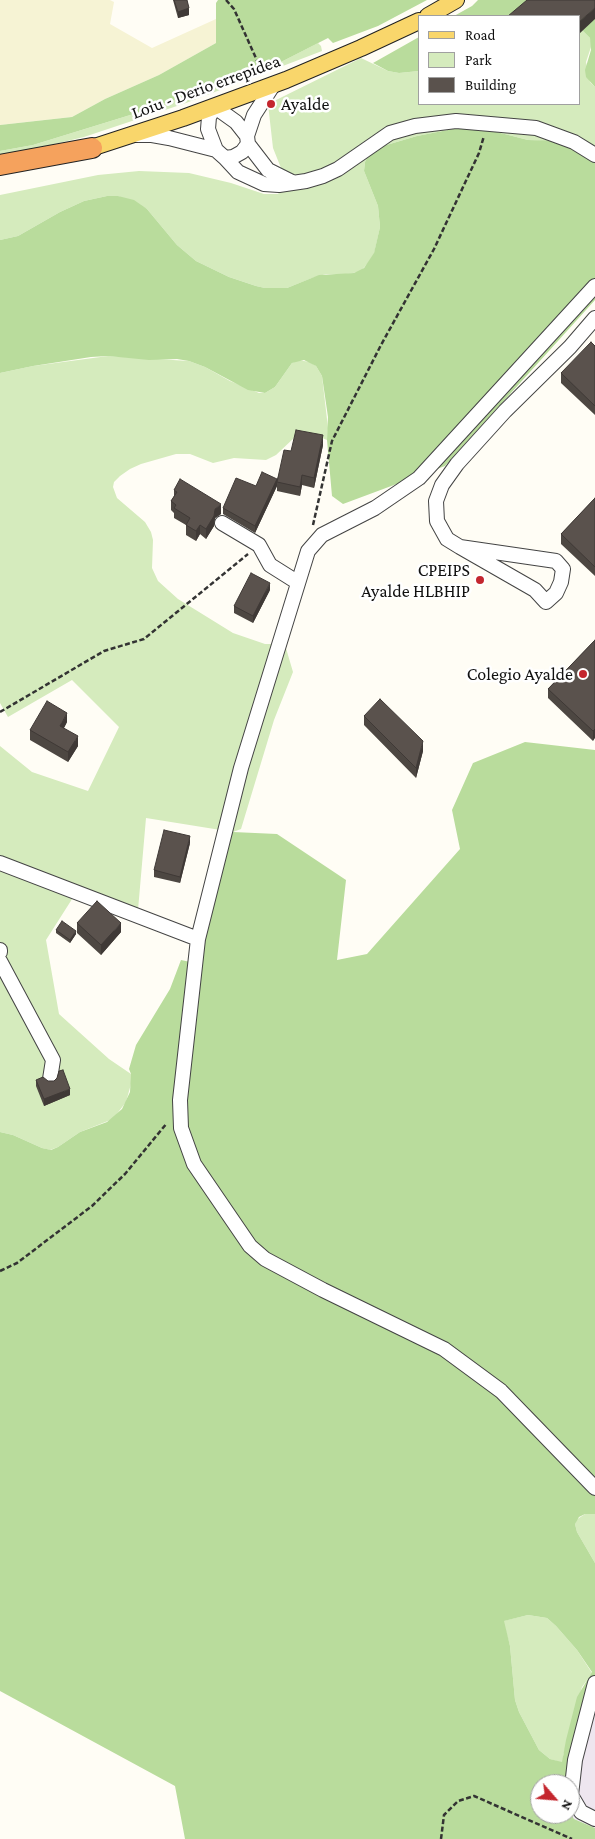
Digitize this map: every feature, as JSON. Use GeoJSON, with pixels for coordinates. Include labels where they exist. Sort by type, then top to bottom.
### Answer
{"type":"FeatureCollection","features":[{"type":"Feature","properties":{"kind":"highway"},"geometry":{"type":"LineString","coordinates":[[0,165],[92,148]]}},
{"type":"Feature","properties":{"kind":"main road"},"geometry":{"type":"LineString","coordinates":[[430,15],[456,0]]}},
{"type":"Feature","properties":{"kind":"main road","name":"Loiu - Derio errepidea"},"geometry":{"type":"LineString","coordinates":[[0,173],[92,148],[215,107],[361,48],[418,21]]}},
{"type":"Feature","properties":{"kind":"street"},"geometry":{"type":"LineString","coordinates":[[131,136],[152,135],[168,138],[233,158],[242,152],[248,140],[254,115],[271,85]]}},
{"type":"Feature","properties":{"kind":"street"},"geometry":{"type":"LineString","coordinates":[[292,182],[268,170],[236,122],[215,107],[209,117],[208,129],[220,154],[238,172],[264,184],[279,184],[306,181],[323,176],[338,169],[390,133],[415,126],[456,121],[536,128],[574,142],[595,155]]}},
{"type":"Feature","properties":{"kind":"street"},"geometry":{"type":"LineString","coordinates":[[595,286],[419,478],[375,508],[322,535],[308,551],[241,768],[198,939],[181,1106],[181,1128],[194,1164],[250,1246],[265,1259],[323,1290],[444,1349],[501,1391],[595,1488]]}},
{"type":"Feature","properties":{"kind":"street"},"geometry":{"type":"LineString","coordinates":[[460,546],[556,561],[563,569],[561,582],[556,593],[546,602],[535,590],[448,539],[437,521],[436,501],[442,485],[456,464],[505,411],[570,347],[595,318]]}},
{"type":"Feature","properties":{"kind":"street"},"geometry":{"type":"LineString","coordinates":[[222,523],[259,545],[270,565],[297,582]]}},
{"type":"Feature","properties":{"kind":"street"},"geometry":{"type":"LineString","coordinates":[[0,863],[198,939]]}},
{"type":"Feature","properties":{"kind":"street"},"geometry":{"type":"LineString","coordinates":[[0,962],[54,1060],[50,1079]]}},
{"type":"Feature","properties":{"kind":"street"},"geometry":{"type":"LineString","coordinates":[[595,1683],[575,1760],[571,1795],[581,1812],[595,1819]]}},
{"type":"Feature","properties":{"kind":"path"},"geometry":{"type":"LineString","coordinates":[[226,0],[234,9],[271,85]]}},
{"type":"Feature","properties":{"kind":"path"},"geometry":{"type":"LineString","coordinates":[[308,551],[332,442],[381,345],[434,249],[479,154],[488,123]]}},
{"type":"Feature","properties":{"kind":"path"},"geometry":{"type":"LineString","coordinates":[[0,712],[104,651],[144,640],[259,545]]}},
{"type":"Feature","properties":{"kind":"path"},"geometry":{"type":"LineString","coordinates":[[0,1271],[17,1263],[92,1206],[125,1174],[181,1106]]}},
{"type":"Feature","properties":{"kind":"path"},"geometry":{"type":"LineString","coordinates":[[441,1839],[444,1815],[458,1801],[474,1796],[572,1839]]}},
{"type":"Feature","properties":{"kind":"shaded area"},"geometry":{"type":"Polygon","coordinates":[[[0,0],[110,0],[114,2],[110,24],[152,48],[216,19],[216,43],[159,75],[105,99],[72,117],[0,125],[0,0]]]}},
{"type":"Feature","properties":{"kind":"shaded area"},"geometry":{"type":"Polygon","coordinates":[[[595,1698],[595,1828],[580,1822],[580,1774],[573,1774],[595,1698]]]}},
{"type":"Feature","properties":{"kind":"green space"},"geometry":{"type":"Polygon","coordinates":[[[218,0],[427,0],[378,26],[333,43],[328,38],[281,62],[140,112],[33,145],[0,151],[0,125],[72,117],[105,99],[159,75],[216,43],[216,3],[218,0]]]}},
{"type":"Feature","properties":{"kind":"green space"},"geometry":{"type":"Polygon","coordinates":[[[478,0],[595,0],[595,87],[586,77],[585,70],[591,50],[590,38],[580,28],[580,15],[456,15],[472,6],[478,0]]]}},
{"type":"Feature","properties":{"kind":"green space"},"geometry":{"type":"Polygon","coordinates":[[[580,28],[590,38],[592,44],[586,62],[590,82],[595,87],[595,152],[543,141],[528,140],[493,131],[458,128],[417,136],[383,146],[368,156],[365,162],[364,171],[378,206],[380,227],[374,254],[368,263],[360,272],[326,274],[287,288],[256,286],[229,277],[196,261],[177,245],[147,209],[118,196],[107,196],[84,201],[60,212],[18,236],[0,240],[0,195],[98,175],[139,171],[189,173],[231,183],[264,194],[278,194],[282,189],[283,173],[273,148],[268,104],[361,58],[388,71],[399,73],[418,71],[418,105],[580,105],[580,28]]]}},
{"type":"Feature","properties":{"kind":"green space"},"geometry":{"type":"Polygon","coordinates":[[[418,38],[418,71],[399,73],[388,71],[373,63],[418,38]]]}},
{"type":"Feature","properties":{"kind":"green space"},"geometry":{"type":"Polygon","coordinates":[[[318,43],[322,51],[186,103],[84,137],[0,157],[0,151],[33,145],[140,112],[281,62],[318,43]]]}},
{"type":"Feature","properties":{"kind":"green space"},"geometry":{"type":"Polygon","coordinates":[[[458,128],[493,131],[528,140],[561,141],[595,152],[595,300],[445,466],[343,504],[332,496],[327,440],[328,417],[322,376],[316,366],[304,360],[292,363],[275,387],[265,393],[248,390],[205,367],[177,359],[149,360],[108,356],[91,357],[0,373],[0,240],[18,236],[60,212],[84,201],[107,196],[118,196],[134,200],[147,209],[177,245],[196,261],[229,277],[256,286],[287,288],[319,275],[354,273],[364,268],[374,253],[380,227],[378,206],[364,171],[368,156],[383,146],[417,136],[458,128]]]}},
{"type":"Feature","properties":{"kind":"green space"},"geometry":{"type":"Polygon","coordinates":[[[108,356],[189,361],[259,393],[265,393],[275,387],[292,363],[298,360],[310,362],[316,366],[322,376],[328,428],[327,440],[320,437],[295,437],[276,455],[266,460],[234,458],[213,463],[190,454],[176,454],[141,464],[130,469],[114,482],[113,487],[117,498],[145,522],[151,532],[153,540],[152,568],[158,581],[178,599],[233,633],[265,644],[273,644],[283,638],[293,672],[274,720],[241,829],[233,832],[146,818],[138,910],[74,896],[46,940],[59,1014],[109,1059],[131,1074],[131,1084],[126,1102],[113,1119],[80,1132],[58,1147],[50,1150],[13,1135],[0,1132],[0,746],[32,772],[88,791],[119,727],[72,680],[8,717],[0,703],[0,373],[33,366],[108,356]]]}},
{"type":"Feature","properties":{"kind":"green space"},"geometry":{"type":"Polygon","coordinates":[[[525,742],[595,750],[595,1514],[585,1514],[579,1517],[575,1524],[577,1532],[595,1563],[595,1698],[570,1774],[530,1774],[530,1824],[580,1824],[580,1822],[595,1828],[595,1839],[185,1839],[175,1786],[0,1691],[0,1132],[51,1150],[80,1132],[107,1122],[122,1109],[130,1092],[131,1074],[129,1069],[136,1045],[170,989],[181,960],[195,963],[230,836],[233,832],[277,834],[346,880],[337,960],[367,954],[460,849],[452,810],[473,763],[525,742]],[[528,1615],[504,1621],[510,1646],[515,1700],[519,1712],[539,1750],[550,1759],[562,1762],[577,1697],[592,1672],[577,1650],[547,1618],[528,1615]]]}},
{"type":"Feature","properties":{"kind":"green space"},"geometry":{"type":"Polygon","coordinates":[[[585,1514],[595,1514],[595,1563],[577,1532],[575,1524],[576,1520],[585,1514]]]}},
{"type":"Feature","properties":{"kind":"green space"},"geometry":{"type":"Polygon","coordinates":[[[528,1615],[547,1618],[556,1626],[577,1650],[592,1673],[582,1687],[563,1756],[563,1763],[550,1759],[539,1750],[519,1712],[515,1700],[510,1646],[503,1621],[528,1615]]]}},
{"type":"Feature","properties":{"kind":"building"},"geometry":{"type":"Polygon","coordinates":[[[174,0],[187,0],[189,8],[178,12],[174,0]]]}},
{"type":"Feature","properties":{"kind":"building"},"geometry":{"type":"Polygon","coordinates":[[[527,0],[595,0],[595,8],[580,21],[580,15],[509,15],[527,0]]]}},
{"type":"Feature","properties":{"kind":"building"},"geometry":{"type":"Polygon","coordinates":[[[591,342],[595,346],[595,406],[561,373],[591,342]]]}},
{"type":"Feature","properties":{"kind":"building"},"geometry":{"type":"Polygon","coordinates":[[[296,430],[323,435],[314,478],[302,475],[300,487],[277,482],[284,450],[291,451],[296,430]]]}},
{"type":"Feature","properties":{"kind":"building"},"geometry":{"type":"Polygon","coordinates":[[[262,472],[277,479],[255,526],[223,508],[236,478],[256,486],[262,472]]]}},
{"type":"Feature","properties":{"kind":"building"},"geometry":{"type":"Polygon","coordinates":[[[180,479],[221,504],[215,509],[214,516],[206,529],[200,525],[196,531],[186,525],[190,518],[174,508],[176,505],[171,501],[177,492],[174,490],[180,479]]]}},
{"type":"Feature","properties":{"kind":"building"},"geometry":{"type":"Polygon","coordinates":[[[595,498],[595,567],[561,534],[595,498]]]}},
{"type":"Feature","properties":{"kind":"building"},"geometry":{"type":"Polygon","coordinates":[[[251,573],[270,583],[253,616],[234,606],[251,573]]]}},
{"type":"Feature","properties":{"kind":"building","name":"Colegio Ayalde"},"geometry":{"type":"Polygon","coordinates":[[[595,640],[595,729],[593,731],[548,689],[595,640]]]}},
{"type":"Feature","properties":{"kind":"building"},"geometry":{"type":"Polygon","coordinates":[[[380,699],[423,741],[416,768],[364,716],[380,699]]]}},
{"type":"Feature","properties":{"kind":"building"},"geometry":{"type":"Polygon","coordinates":[[[47,701],[67,713],[60,726],[78,736],[68,752],[30,730],[47,701]]]}},
{"type":"Feature","properties":{"kind":"building"},"geometry":{"type":"Polygon","coordinates":[[[164,830],[190,836],[180,877],[154,870],[164,830]]]}},
{"type":"Feature","properties":{"kind":"building"},"geometry":{"type":"Polygon","coordinates":[[[97,901],[121,923],[101,945],[77,923],[97,901]]]}},
{"type":"Feature","properties":{"kind":"building"},"geometry":{"type":"Polygon","coordinates":[[[62,921],[76,931],[70,940],[56,930],[62,921]]]}},
{"type":"Feature","properties":{"kind":"building"},"geometry":{"type":"Polygon","coordinates":[[[63,1070],[70,1089],[44,1099],[36,1080],[43,1077],[48,1081],[54,1081],[59,1071],[63,1070]]]}},
{"type":"Feature","properties":{"kind":"place","name":"Ayalde"},"geometry":{"type":"Point","coordinates":[271,104]}},
{"type":"Feature","properties":{"kind":"place","name":"CPEIPS Ayalde HLBHIP"},"geometry":{"type":"Point","coordinates":[480,580]}},
{"type":"Feature","properties":{"kind":"place","name":"Colegio Ayalde"},"geometry":{"type":"Point","coordinates":[583,674]}}]}
